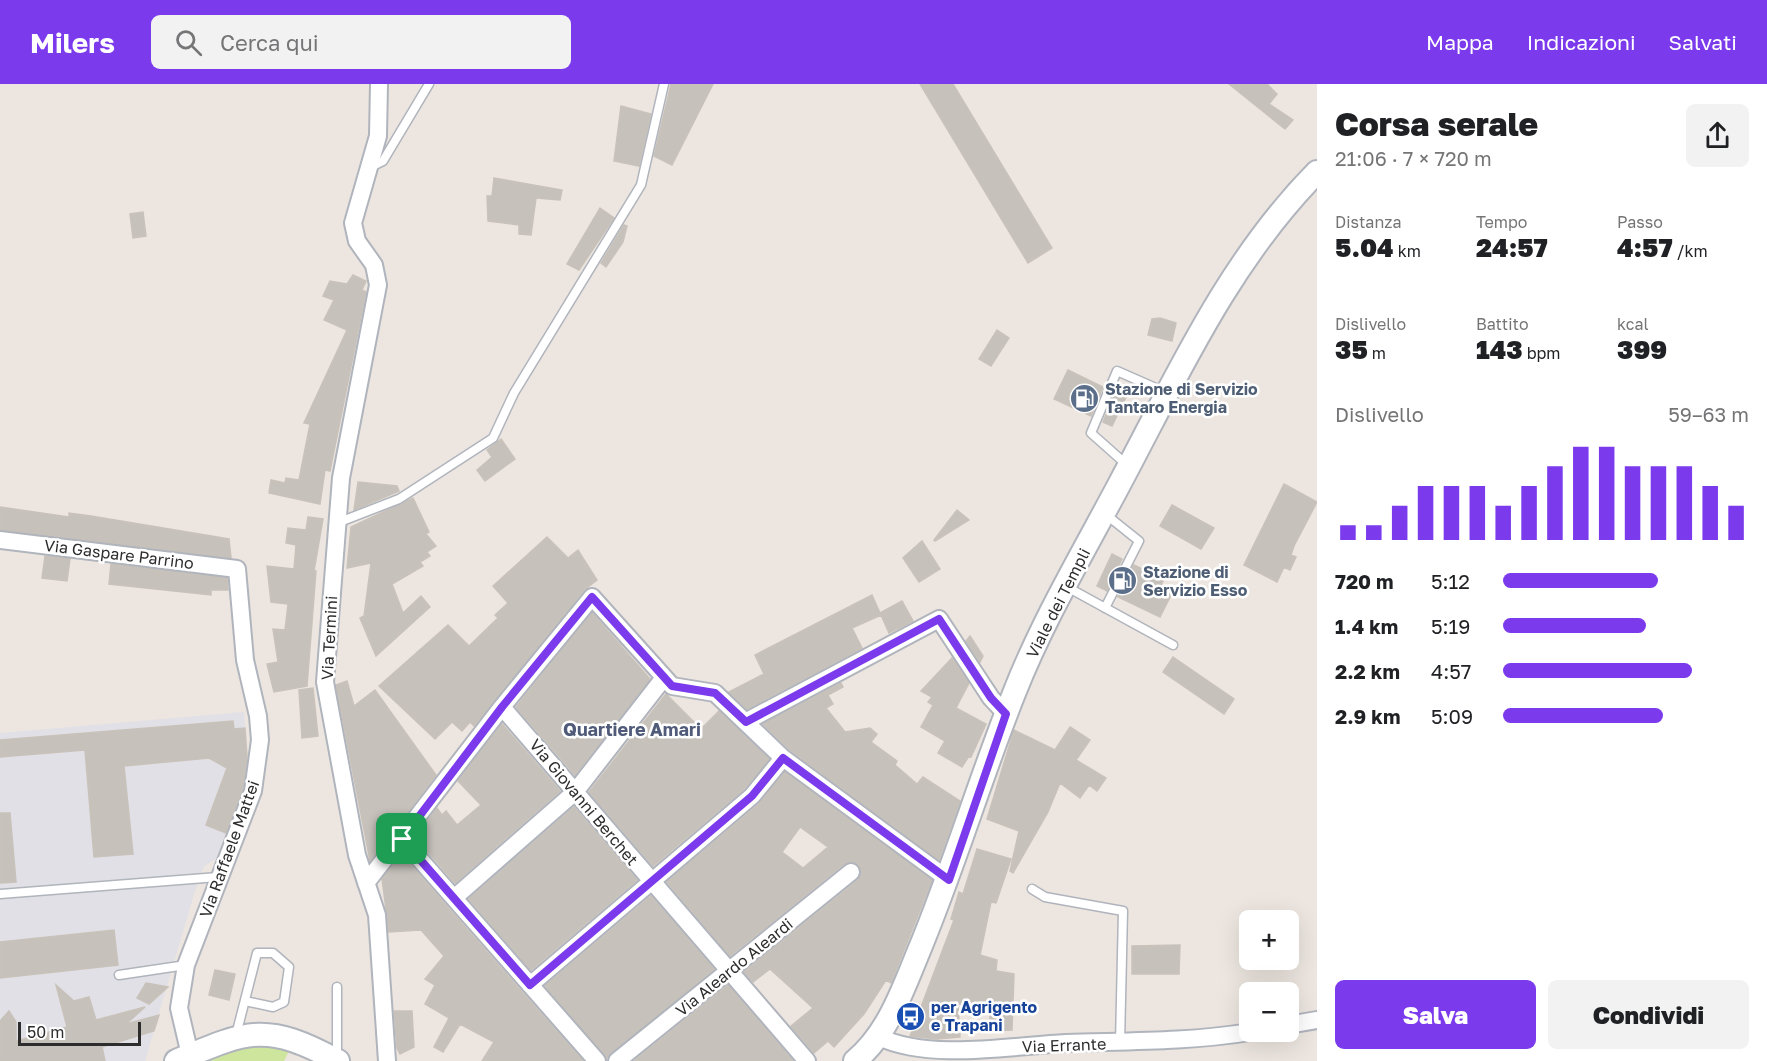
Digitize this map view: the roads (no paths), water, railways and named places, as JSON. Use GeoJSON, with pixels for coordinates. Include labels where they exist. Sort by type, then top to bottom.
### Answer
{"type":"FeatureCollection","features":[{"type":"Feature","properties":{"kind":"main road","name":"Viale dei Templi"},"geometry":{"type":"LineString","coordinates":[[855,1061],[879,1037],[896,1005],[949,880],[1006,714],[1031,655],[1104,513],[1204,323],[1241,263],[1283,207],[1317,172]]}},
{"type":"Feature","properties":{"kind":"main road"},"geometry":{"type":"LineString","coordinates":[[183,1058],[236,1038],[256,1034],[275,1034],[297,1040],[337,1061]]}},
{"type":"Feature","properties":{"kind":"street"},"geometry":{"type":"LineString","coordinates":[[371,167],[378,136],[379,84]]}},
{"type":"Feature","properties":{"kind":"street","name":"Via Termini"},"geometry":{"type":"LineString","coordinates":[[371,167],[353,223],[357,241],[374,265],[378,285],[341,478],[325,682],[357,855],[377,915],[387,1061]]}},
{"type":"Feature","properties":{"kind":"street","name":"Via Gaspare Parrino"},"geometry":{"type":"LineString","coordinates":[[0,540],[237,569]]}},
{"type":"Feature","properties":{"kind":"street","name":"Via Raffaele Mattei"},"geometry":{"type":"LineString","coordinates":[[183,1058],[179,1008],[186,965],[253,791],[260,740],[258,716],[245,660],[237,569]]}},
{"type":"Feature","properties":{"kind":"street"},"geometry":{"type":"LineString","coordinates":[[366,883],[502,707],[592,597],[663,679],[672,686],[715,693],[783,758],[949,880]]}},
{"type":"Feature","properties":{"kind":"street"},"geometry":{"type":"LineString","coordinates":[[746,722],[939,619],[991,698],[1006,714]]}},
{"type":"Feature","properties":{"kind":"street"},"geometry":{"type":"LineString","coordinates":[[454,898],[575,792],[663,679]]}},
{"type":"Feature","properties":{"kind":"street","name":"Via Giovanni Berchet"},"geometry":{"type":"LineString","coordinates":[[502,707],[807,1061]]}},
{"type":"Feature","properties":{"kind":"street"},"geometry":{"type":"LineString","coordinates":[[530,985],[752,796],[783,758]]}},
{"type":"Feature","properties":{"kind":"street"},"geometry":{"type":"LineString","coordinates":[[402,839],[597,1061]]}},
{"type":"Feature","properties":{"kind":"street","name":"Via Aleardo Aleardi"},"geometry":{"type":"LineString","coordinates":[[617,1061],[851,873]]}},
{"type":"Feature","properties":{"kind":"street"},"geometry":{"type":"LineString","coordinates":[[1299,1023],[1317,1020]]}},
{"type":"Feature","properties":{"kind":"street","name":"Via Errante"},"geometry":{"type":"LineString","coordinates":[[879,1037],[895,1045],[920,1049],[1120,1043],[1239,1034]]}},
{"type":"Feature","properties":{"kind":"lane"},"geometry":{"type":"LineString","coordinates":[[371,167],[383,161],[429,84]]}},
{"type":"Feature","properties":{"kind":"lane"},"geometry":{"type":"LineString","coordinates":[[337,524],[399,499],[493,438],[514,393],[641,185],[664,84]]}},
{"type":"Feature","properties":{"kind":"lane"},"geometry":{"type":"LineString","coordinates":[[1129,466],[1091,433],[1117,371],[1167,393]]}},
{"type":"Feature","properties":{"kind":"lane"},"geometry":{"type":"LineString","coordinates":[[1104,513],[1139,541],[1106,608]]}},
{"type":"Feature","properties":{"kind":"lane"},"geometry":{"type":"LineString","coordinates":[[1066,587],[1173,645]]}},
{"type":"Feature","properties":{"kind":"lane"},"geometry":{"type":"LineString","coordinates":[[0,894],[218,877]]}},
{"type":"Feature","properties":{"kind":"lane"},"geometry":{"type":"LineString","coordinates":[[1032,889],[1045,897],[1123,911],[1120,1043]]}},
{"type":"Feature","properties":{"kind":"lane"},"geometry":{"type":"LineString","coordinates":[[236,1038],[245,1001],[257,953],[273,953],[289,967],[284,1002],[273,1007],[245,1001]]}},
{"type":"Feature","properties":{"kind":"lane"},"geometry":{"type":"LineString","coordinates":[[119,975],[186,965]]}},
{"type":"Feature","properties":{"kind":"lane"},"geometry":{"type":"LineString","coordinates":[[337,987],[337,1061]]}},
{"type":"Feature","properties":{"kind":"place","name":"Stazione di Servizio Tantaro Energia"},"geometry":{"type":"Point","coordinates":[1084,398]}},
{"type":"Feature","properties":{"kind":"place","name":"Stazione di Servizio Esso"},"geometry":{"type":"Point","coordinates":[1122,581]}},
{"type":"Feature","properties":{"kind":"place","name":"per Agrigento e Trapani"},"geometry":{"type":"Point","coordinates":[910,1016]}},
{"type":"Feature","properties":{"kind":"district","name":"Quartiere Amari"},"geometry":{"type":"Point","coordinates":[632,730]}}]}
